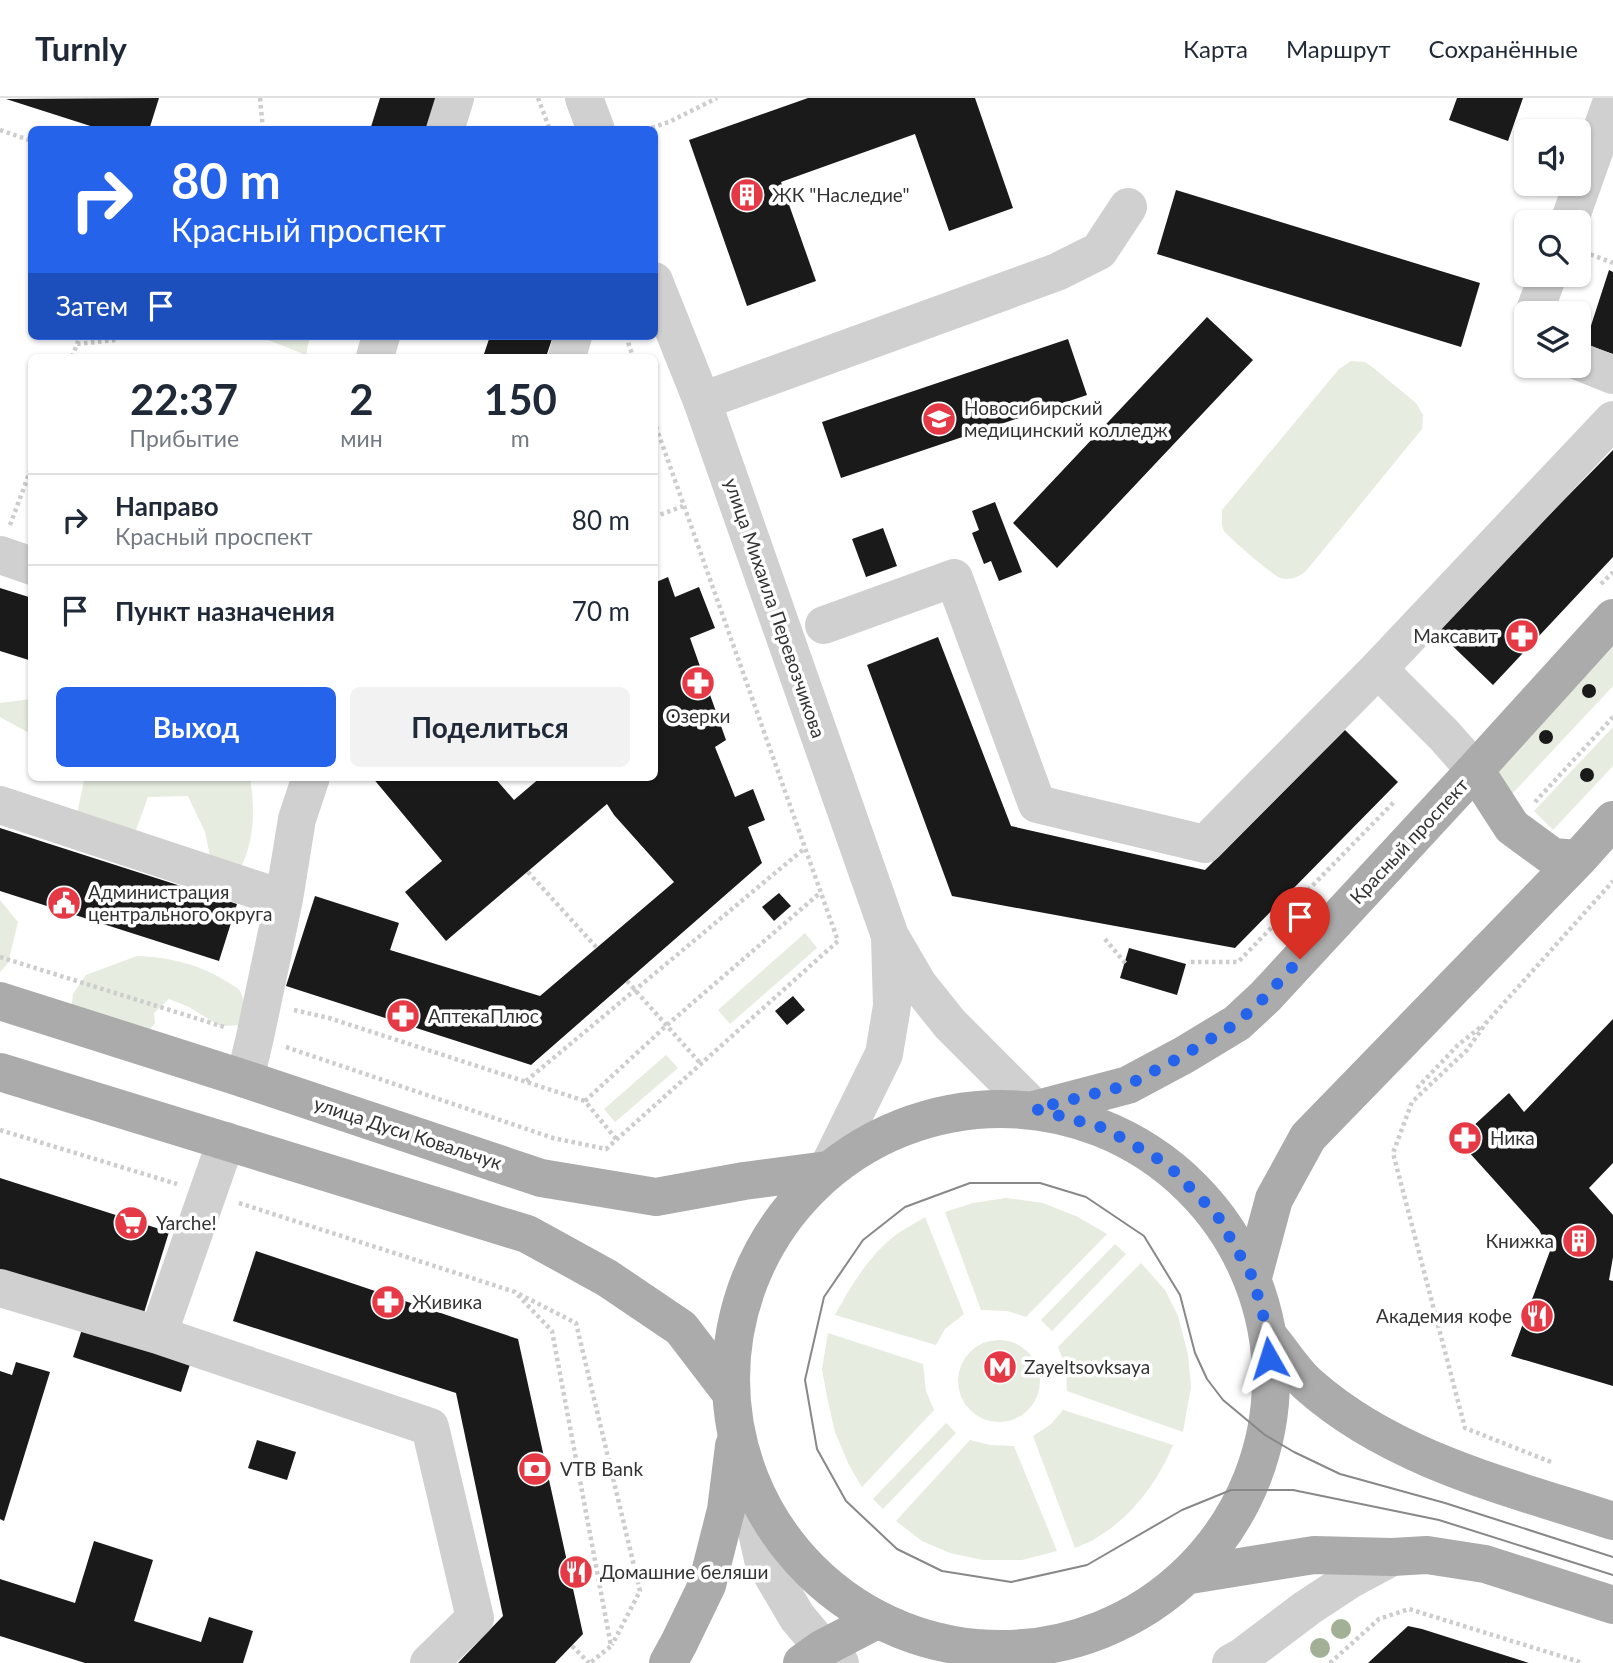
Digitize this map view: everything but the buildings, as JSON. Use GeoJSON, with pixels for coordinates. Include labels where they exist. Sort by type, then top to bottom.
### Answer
{"type":"FeatureCollection","features":[{"type":"Feature","properties":{"kind":"main road","name":"Красный проспект"},"geometry":{"type":"LineString","coordinates":[[1035,1109],[1128,1085],[1237,1023],[1274,987],[1475,770],[1604,605]]}},
{"type":"Feature","properties":{"kind":"main road"},"geometry":{"type":"LineString","coordinates":[[1475,770],[1512,827],[1553,857],[1577,859]]}},
{"type":"Feature","properties":{"kind":"main road"},"geometry":{"type":"LineString","coordinates":[[1253,1278],[1274,1199],[1308,1138],[1613,820]]}},
{"type":"Feature","properties":{"kind":"main road","name":"улица Дуси Ковальчук"},"geometry":{"type":"LineString","coordinates":[[0,1000],[541,1178],[656,1197],[827,1170]]}},
{"type":"Feature","properties":{"kind":"main road"},"geometry":{"type":"LineString","coordinates":[[0,1072],[527,1234],[607,1278],[681,1328],[730,1392]]}},
{"type":"Feature","properties":{"kind":"main road"},"geometry":{"type":"LineString","coordinates":[[1035,1109],[1104,1128],[1167,1164],[1217,1215],[1253,1278],[1269,1337],[1269,1423],[1242,1505],[1190,1575],[1136,1615],[1074,1641],[1007,1651],[940,1644],[877,1620],[827,1587],[785,1544],[755,1493],[735,1437],[730,1392],[738,1309],[772,1232],[827,1170],[890,1131],[937,1117],[961,1110],[1035,1109]]}},
{"type":"Feature","properties":{"kind":"main road"},"geometry":{"type":"LineString","coordinates":[[1269,1337],[1308,1385],[1347,1414],[1400,1445],[1456,1470],[1613,1521]]}},
{"type":"Feature","properties":{"kind":"main road"},"geometry":{"type":"LineString","coordinates":[[668,1663],[707,1585],[726,1510],[735,1437]]}},
{"type":"Feature","properties":{"kind":"main road"},"geometry":{"type":"LineString","coordinates":[[1190,1575],[1314,1555],[1427,1555],[1485,1564],[1613,1605]]}},
{"type":"Feature","properties":{"kind":"main road"},"geometry":{"type":"LineString","coordinates":[[822,1658],[877,1620]]}},
{"type":"Feature","properties":{"kind":"street"},"geometry":{"type":"LineString","coordinates":[[446,126],[455,98]]}},
{"type":"Feature","properties":{"kind":"street"},"geometry":{"type":"LineString","coordinates":[[584,98],[594,126]]}},
{"type":"Feature","properties":{"kind":"street"},"geometry":{"type":"LineString","coordinates":[[1573,210],[1613,98]]}},
{"type":"Feature","properties":{"kind":"street"},"geometry":{"type":"LineString","coordinates":[[702,401],[1056,272],[1099,251],[1128,207]]}},
{"type":"Feature","properties":{"kind":"street","name":"улица Михаила Перевозчикова"},"geometry":{"type":"LineString","coordinates":[[658,297],[702,401],[890,936]]}},
{"type":"Feature","properties":{"kind":"street"},"geometry":{"type":"LineString","coordinates":[[1591,366],[1613,375]]}},
{"type":"Feature","properties":{"kind":"street"},"geometry":{"type":"LineString","coordinates":[[824,625],[954,578],[1037,804],[1205,844],[1378,668],[1613,420]]}},
{"type":"Feature","properties":{"kind":"street"},"geometry":{"type":"LineString","coordinates":[[4,541],[28,562]]}},
{"type":"Feature","properties":{"kind":"street"},"geometry":{"type":"LineString","coordinates":[[1378,668],[1475,770]]}},
{"type":"Feature","properties":{"kind":"street"},"geometry":{"type":"LineString","coordinates":[[244,1079],[284,899],[297,819],[309,781]]}},
{"type":"Feature","properties":{"kind":"street"},"geometry":{"type":"LineString","coordinates":[[0,805],[284,899]]}},
{"type":"Feature","properties":{"kind":"street"},"geometry":{"type":"LineString","coordinates":[[890,936],[918,984],[950,1024],[1035,1109]]}},
{"type":"Feature","properties":{"kind":"street"},"geometry":{"type":"LineString","coordinates":[[827,1170],[884,1054],[892,1006],[890,936]]}},
{"type":"Feature","properties":{"kind":"street"},"geometry":{"type":"LineString","coordinates":[[158,1335],[226,1141]]}},
{"type":"Feature","properties":{"kind":"street"},"geometry":{"type":"LineString","coordinates":[[0,1288],[158,1335],[430,1427],[475,1618],[429,1663]]}},
{"type":"Feature","properties":{"kind":"street"},"geometry":{"type":"LineString","coordinates":[[735,1437],[763,1559],[822,1658]]}},
{"type":"Feature","properties":{"kind":"street"},"geometry":{"type":"LineString","coordinates":[[1231,1663],[1340,1586],[1392,1557]]}},
{"type":"Feature","properties":{"kind":"path"},"geometry":{"type":"LineString","coordinates":[[260,98],[263,126]]}},
{"type":"Feature","properties":{"kind":"path"},"geometry":{"type":"LineString","coordinates":[[538,98],[548,126]]}},
{"type":"Feature","properties":{"kind":"path"},"geometry":{"type":"LineString","coordinates":[[657,126],[717,98]]}},
{"type":"Feature","properties":{"kind":"path"},"geometry":{"type":"LineString","coordinates":[[0,130],[28,140]]}},
{"type":"Feature","properties":{"kind":"path"},"geometry":{"type":"LineString","coordinates":[[1591,255],[1613,263]]}},
{"type":"Feature","properties":{"kind":"path"},"geometry":{"type":"LineString","coordinates":[[73,354],[78,340]]}},
{"type":"Feature","properties":{"kind":"path"},"geometry":{"type":"LineString","coordinates":[[77,344],[116,340]]}},
{"type":"Feature","properties":{"kind":"path"},"geometry":{"type":"LineString","coordinates":[[553,1138],[606,1149],[838,941],[658,433]]}},
{"type":"Feature","properties":{"kind":"path"},"geometry":{"type":"LineString","coordinates":[[4,541],[28,477]]}},
{"type":"Feature","properties":{"kind":"path"},"geometry":{"type":"LineString","coordinates":[[658,515],[683,506]]}},
{"type":"Feature","properties":{"kind":"path"},"geometry":{"type":"LineString","coordinates":[[1604,605],[1613,572]]}},
{"type":"Feature","properties":{"kind":"path"},"geometry":{"type":"LineString","coordinates":[[1512,827],[1613,717]]}},
{"type":"Feature","properties":{"kind":"path"},"geometry":{"type":"LineString","coordinates":[[1191,962],[1238,962],[1403,793]]}},
{"type":"Feature","properties":{"kind":"path"},"geometry":{"type":"LineString","coordinates":[[526,1081],[805,848]]}},
{"type":"Feature","properties":{"kind":"path"},"geometry":{"type":"LineString","coordinates":[[528,872],[597,948]]}},
{"type":"Feature","properties":{"kind":"path"},"geometry":{"type":"LineString","coordinates":[[1556,1465],[1465,1428],[1393,1153],[1412,1102],[1467,1050],[1486,1023],[1613,881]]}},
{"type":"Feature","properties":{"kind":"path"},"geometry":{"type":"LineString","coordinates":[[584,1101],[821,891]]}},
{"type":"Feature","properties":{"kind":"path"},"geometry":{"type":"LineString","coordinates":[[1105,939],[1126,964]]}},
{"type":"Feature","properties":{"kind":"path"},"geometry":{"type":"LineString","coordinates":[[627,981],[701,1064]]}},
{"type":"Feature","properties":{"kind":"path"},"geometry":{"type":"LineString","coordinates":[[292,1010],[329,1018],[584,1101],[616,1139]]}},
{"type":"Feature","properties":{"kind":"path"},"geometry":{"type":"LineString","coordinates":[[1417,1088],[1458,1045],[1486,1023]]}},
{"type":"Feature","properties":{"kind":"path"},"geometry":{"type":"LineString","coordinates":[[0,1130],[515,1292],[576,1323],[640,1591],[611,1646],[590,1663],[572,1646]]}},
{"type":"Feature","properties":{"kind":"path"},"geometry":{"type":"LineString","coordinates":[[515,1292],[552,1331],[611,1646]]}},
{"type":"Feature","properties":{"kind":"path"},"geometry":{"type":"LineString","coordinates":[[1330,1663],[1379,1619],[1409,1609],[1583,1663]]}},
{"type":"Feature","properties":{"kind":"shaded area"},"geometry":{"type":"Polygon","coordinates":[[[268,340],[309,340],[306,354],[268,340]]]}},
{"type":"Feature","properties":{"kind":"shaded area"},"geometry":{"type":"Polygon","coordinates":[[[1351,361],[1365,362],[1416,403],[1423,415],[1422,429],[1306,571],[1294,578],[1280,578],[1224,531],[1222,510],[1339,369],[1351,361]]]}},
{"type":"Feature","properties":{"kind":"shaded area"},"geometry":{"type":"Polygon","coordinates":[[[1613,647],[1613,686],[1512,794],[1492,776],[1613,647]]]}},
{"type":"Feature","properties":{"kind":"shaded area"},"geometry":{"type":"Polygon","coordinates":[[[28,699],[28,732],[0,717],[0,703],[28,699]]]}},
{"type":"Feature","properties":{"kind":"shaded area"},"geometry":{"type":"Polygon","coordinates":[[[1613,727],[1613,766],[1553,830],[1534,811],[1613,727]]]}},
{"type":"Feature","properties":{"kind":"shaded area"},"geometry":{"type":"Polygon","coordinates":[[[84,781],[250,781],[253,806],[251,836],[245,858],[236,875],[212,865],[205,832],[188,796],[148,797],[136,830],[127,839],[77,813],[84,781]]]}},
{"type":"Feature","properties":{"kind":"shaded area"},"geometry":{"type":"Polygon","coordinates":[[[0,900],[18,922],[8,963],[0,972],[0,900]]]}},
{"type":"Feature","properties":{"kind":"shaded area"},"geometry":{"type":"Polygon","coordinates":[[[805,933],[817,948],[730,1024],[718,1010],[805,933]]]}},
{"type":"Feature","properties":{"kind":"shaded area"},"geometry":{"type":"Polygon","coordinates":[[[137,956],[185,963],[208,971],[236,987],[244,1001],[242,1025],[220,1026],[189,1007],[169,999],[154,1013],[155,1023],[147,1033],[71,1010],[73,994],[86,975],[137,956]]]}},
{"type":"Feature","properties":{"kind":"shaded area"},"geometry":{"type":"Polygon","coordinates":[[[666,1055],[678,1068],[615,1122],[604,1109],[666,1055]]]}},
{"type":"Feature","properties":{"kind":"shaded area"},"geometry":{"type":"Polygon","coordinates":[[[1006,1198],[1043,1203],[1078,1217],[1107,1234],[1026,1317],[1007,1311],[981,1310],[945,1212],[973,1203],[1006,1198]]]}},
{"type":"Feature","properties":{"kind":"shaded area"},"geometry":{"type":"Polygon","coordinates":[[[925,1217],[964,1314],[945,1329],[936,1345],[835,1315],[869,1261],[899,1232],[925,1217]]]}},
{"type":"Feature","properties":{"kind":"shaded area"},"geometry":{"type":"Polygon","coordinates":[[[1115,1244],[1126,1254],[1052,1331],[1041,1320],[1115,1244]]]}},
{"type":"Feature","properties":{"kind":"shaded area"},"geometry":{"type":"Polygon","coordinates":[[[1141,1263],[1165,1290],[1178,1316],[1188,1354],[1191,1387],[1183,1432],[1067,1391],[1066,1368],[1058,1347],[1141,1263]]]}},
{"type":"Feature","properties":{"kind":"shaded area"},"geometry":{"type":"Polygon","coordinates":[[[828,1333],[923,1364],[926,1391],[934,1410],[862,1487],[835,1432],[827,1397],[822,1369],[828,1333]]]}},
{"type":"Feature","properties":{"kind":"shaded area"},"geometry":{"type":"Polygon","coordinates":[[[999,1340],[1015,1344],[1028,1352],[1036,1365],[1040,1381],[1036,1397],[1028,1410],[1015,1418],[999,1422],[983,1418],[970,1410],[962,1397],[958,1381],[962,1365],[970,1352],[983,1344],[999,1340]]]}},
{"type":"Feature","properties":{"kind":"shaded area"},"geometry":{"type":"Polygon","coordinates":[[[1063,1410],[1173,1445],[1157,1477],[1134,1507],[1107,1531],[1075,1548],[1033,1436],[1050,1425],[1063,1410]]]}},
{"type":"Feature","properties":{"kind":"shaded area"},"geometry":{"type":"Polygon","coordinates":[[[946,1423],[956,1433],[883,1509],[873,1499],[946,1423]]]}},
{"type":"Feature","properties":{"kind":"shaded area"},"geometry":{"type":"Polygon","coordinates":[[[970,1440],[990,1445],[1014,1446],[1057,1551],[1022,1560],[983,1560],[950,1553],[922,1541],[896,1521],[970,1440]]]}},
{"type":"Feature","properties":{"kind":"tram line"},"geometry":{"type":"LineString","coordinates":[[1613,1557],[1445,1503],[1340,1474],[1265,1435],[1223,1400],[1207,1379],[1195,1353],[1180,1295],[1144,1236],[1086,1197],[1040,1183],[970,1183],[905,1207],[863,1240],[824,1297],[805,1380],[817,1449],[846,1501],[897,1549],[942,1571],[1011,1582],[1087,1565],[1182,1510],[1231,1490],[1293,1490],[1439,1520],[1613,1575]]}},
{"type":"Feature","properties":{"kind":"place","name":"ЖК \"Наследие\""},"geometry":{"type":"Point","coordinates":[747,195]}},
{"type":"Feature","properties":{"kind":"place","name":"Новосибирский медицинский колледж"},"geometry":{"type":"Point","coordinates":[939,419]}},
{"type":"Feature","properties":{"kind":"place","name":"Максавит"},"geometry":{"type":"Point","coordinates":[1522,636]}},
{"type":"Feature","properties":{"kind":"place","name":"Озерки"},"geometry":{"type":"Point","coordinates":[698,683]}},
{"type":"Feature","properties":{"kind":"place","name":"Администрация центрального округа"},"geometry":{"type":"Point","coordinates":[64,903]}},
{"type":"Feature","properties":{"kind":"place","name":"АптекаПлюс"},"geometry":{"type":"Point","coordinates":[403,1016]}},
{"type":"Feature","properties":{"kind":"place","name":"Ника"},"geometry":{"type":"Point","coordinates":[1465,1138]}},
{"type":"Feature","properties":{"kind":"place","name":"Yarche!"},"geometry":{"type":"Point","coordinates":[131,1223]}},
{"type":"Feature","properties":{"kind":"place","name":"Книжка"},"geometry":{"type":"Point","coordinates":[1579,1241]}},
{"type":"Feature","properties":{"kind":"place","name":"Живика"},"geometry":{"type":"Point","coordinates":[388,1302]}},
{"type":"Feature","properties":{"kind":"place","name":"Академия кофе"},"geometry":{"type":"Point","coordinates":[1537,1316]}},
{"type":"Feature","properties":{"kind":"place","name":"Zayeltsovksaya"},"geometry":{"type":"Point","coordinates":[1000,1367]}},
{"type":"Feature","properties":{"kind":"place","name":"VTB Bank"},"geometry":{"type":"Point","coordinates":[535,1469]}},
{"type":"Feature","properties":{"kind":"place","name":"Домашние беляши"},"geometry":{"type":"Point","coordinates":[576,1572]}},
{"type":"Feature","properties":{"kind":"route"},"geometry":{"type":"LineString","coordinates":[[1269,1358],[1269,1337],[1253,1278],[1217,1215],[1167,1164],[1104,1128],[1035,1109],[1128,1085],[1184,1055],[1237,1023],[1300,959]]}}]}
